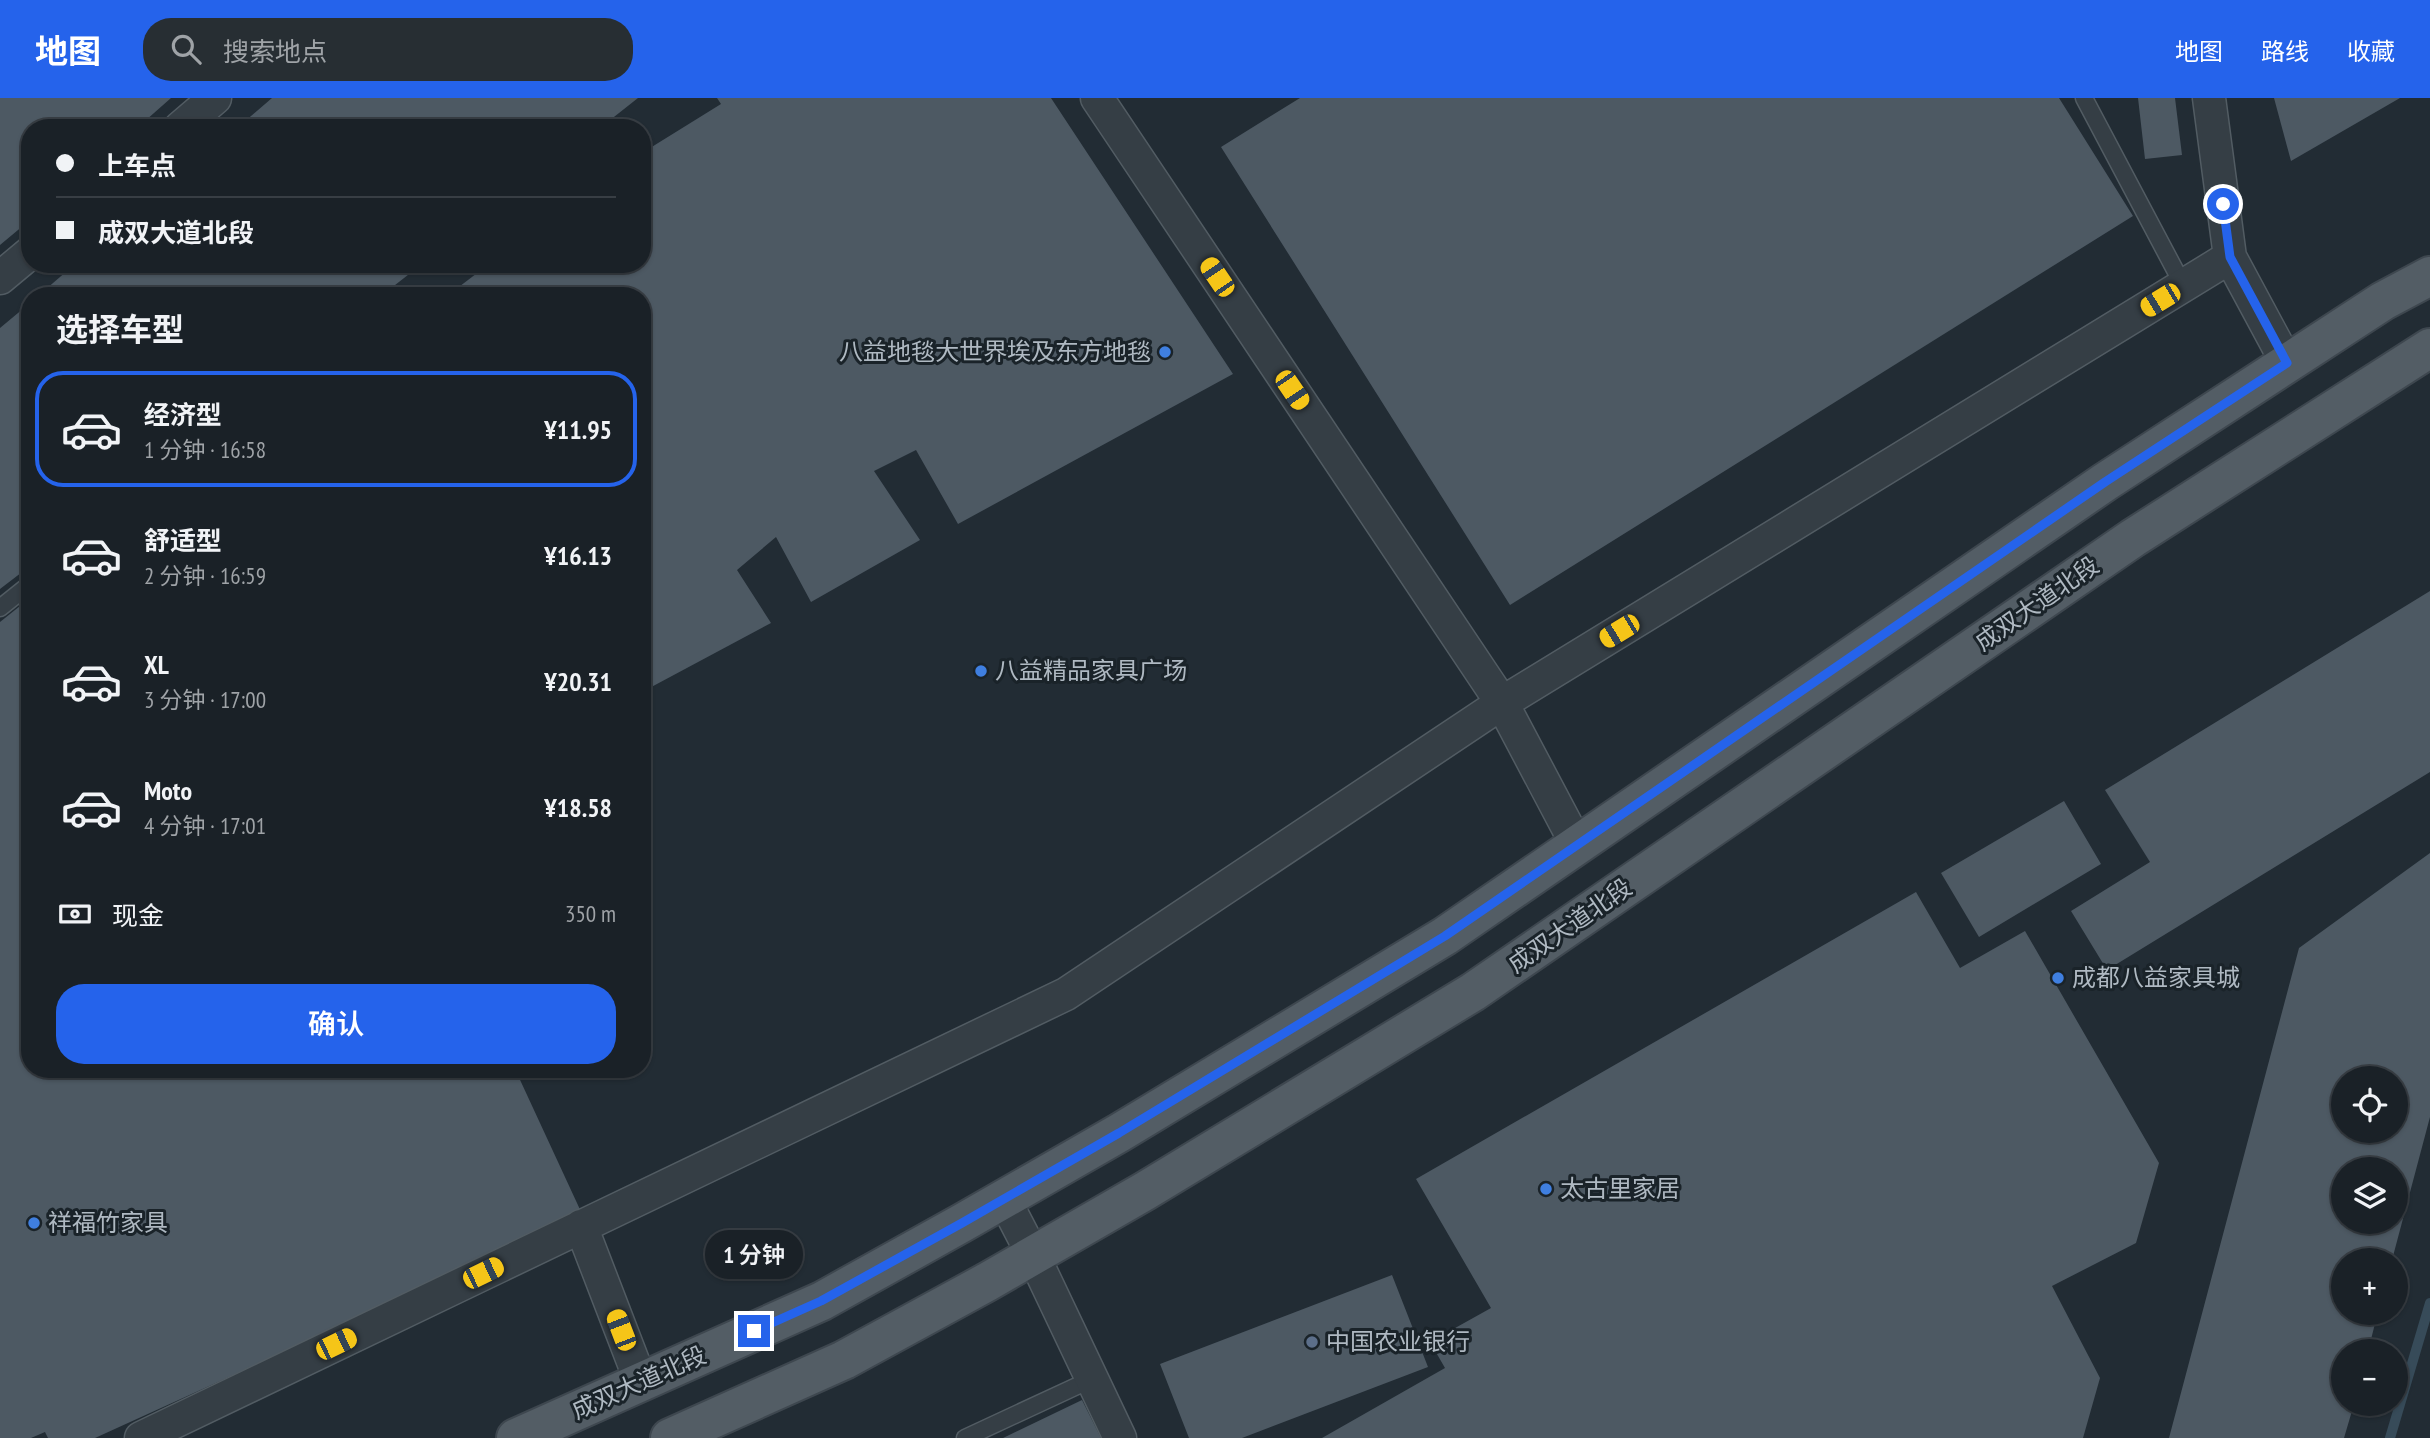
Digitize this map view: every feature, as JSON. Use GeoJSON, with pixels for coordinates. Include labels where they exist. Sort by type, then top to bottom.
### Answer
{"type":"FeatureCollection","features":[{"type":"Feature","properties":{"kind":"main road","name":"成双大道北段"},"geometry":{"type":"LineString","coordinates":[[516,1438],[821,1301],[1142,1119],[1445,936],[2105,482],[2383,301],[2430,276]]}},
{"type":"Feature","properties":{"kind":"main road","name":"成双大道北段"},"geometry":{"type":"LineString","coordinates":[[670,1438],[844,1360],[1145,1191],[1473,992],[2133,538],[2430,348]]}},
{"type":"Feature","properties":{"kind":"street"},"geometry":{"type":"LineString","coordinates":[[190,119],[215,98]]}},
{"type":"Feature","properties":{"kind":"street"},"geometry":{"type":"LineString","coordinates":[[1097,98],[1502,704],[1577,845]]}},
{"type":"Feature","properties":{"kind":"street"},"geometry":{"type":"LineString","coordinates":[[2209,98],[2230,257],[2287,363]]}},
{"type":"Feature","properties":{"kind":"street"},"geometry":{"type":"LineString","coordinates":[[141,1438],[1066,994],[1502,704],[2230,257]]}},
{"type":"Feature","properties":{"kind":"street"},"geometry":{"type":"LineString","coordinates":[[0,278],[21,260]]}},
{"type":"Feature","properties":{"kind":"street"},"geometry":{"type":"LineString","coordinates":[[1004,1199],[1120,1438]]}},
{"type":"Feature","properties":{"kind":"street"},"geometry":{"type":"LineString","coordinates":[[581,1226],[641,1381]]}},
{"type":"Feature","properties":{"kind":"lane"},"geometry":{"type":"LineString","coordinates":[[2084,98],[2183,285]]}},
{"type":"Feature","properties":{"kind":"lane"},"geometry":{"type":"LineString","coordinates":[[0,608],[21,591]]}},
{"type":"Feature","properties":{"kind":"lane"},"geometry":{"type":"LineString","coordinates":[[965,1438],[1092,1379]]}},
{"type":"Feature","properties":{"kind":"building"},"geometry":{"type":"Polygon","coordinates":[[[0,98],[171,98],[147,119],[21,119],[21,228],[0,245],[0,98]]]}},
{"type":"Feature","properties":{"kind":"building"},"geometry":{"type":"Polygon","coordinates":[[[272,98],[638,98],[611,119],[248,119],[272,98]]]}},
{"type":"Feature","properties":{"kind":"building"},"geometry":{"type":"Polygon","coordinates":[[[717,98],[1051,98],[1233,374],[958,524],[916,450],[874,471],[920,540],[811,602],[776,537],[737,570],[771,623],[651,687],[651,287],[459,287],[477,273],[651,273],[651,147],[721,104],[717,98]]]}},
{"type":"Feature","properties":{"kind":"building"},"geometry":{"type":"Polygon","coordinates":[[[1300,98],[2059,98],[2133,216],[1510,605],[1221,147],[1300,98]]]}},
{"type":"Feature","properties":{"kind":"building"},"geometry":{"type":"Polygon","coordinates":[[[2138,98],[2175,98],[2182,155],[2145,159],[2138,98]]]}},
{"type":"Feature","properties":{"kind":"building"},"geometry":{"type":"Polygon","coordinates":[[[2274,98],[2400,98],[2291,161],[2274,98]]]}},
{"type":"Feature","properties":{"kind":"building"},"geometry":{"type":"Polygon","coordinates":[[[65,273],[410,273],[393,287],[48,287],[65,273]]]}},
{"type":"Feature","properties":{"kind":"building"},"geometry":{"type":"Polygon","coordinates":[[[21,310],[21,573],[0,589],[0,328],[21,310]]]}},
{"type":"Feature","properties":{"kind":"building"},"geometry":{"type":"Polygon","coordinates":[[[2430,591],[2430,772],[2107,970],[2071,911],[2150,862],[2105,790],[2430,591]]]}},
{"type":"Feature","properties":{"kind":"building"},"geometry":{"type":"Polygon","coordinates":[[[21,605],[21,1078],[519,1078],[583,1216],[95,1438],[48,1438],[45,1432],[31,1438],[0,1438],[0,622],[21,605]]]}},
{"type":"Feature","properties":{"kind":"building"},"geometry":{"type":"Polygon","coordinates":[[[2064,801],[2101,864],[1979,937],[1941,873],[2064,801]]]}},
{"type":"Feature","properties":{"kind":"building"},"geometry":{"type":"Polygon","coordinates":[[[2430,853],[2430,1117],[2408,1200],[2408,1157],[2331,1157],[2331,1234],[2399,1234],[2395,1248],[2331,1248],[2331,1325],[2375,1325],[2371,1339],[2331,1339],[2331,1416],[2350,1416],[2344,1438],[2169,1438],[2299,948],[2430,853]]]}},
{"type":"Feature","properties":{"kind":"building"},"geometry":{"type":"Polygon","coordinates":[[[1916,892],[1960,968],[2025,931],[2159,1163],[2136,1243],[2052,1286],[2100,1378],[2083,1438],[1322,1438],[1445,1368],[1430,1342],[1491,1308],[1416,1179],[1916,892]]]}},
{"type":"Feature","properties":{"kind":"building"},"geometry":{"type":"Polygon","coordinates":[[[1392,1275],[1428,1367],[1242,1438],[1189,1438],[1160,1364],[1392,1275]]]}},
{"type":"Feature","properties":{"kind":"building"},"geometry":{"type":"Polygon","coordinates":[[[1082,1400],[1101,1438],[1003,1438],[1082,1400]]]}},
{"type":"Feature","properties":{"kind":"waterway"},"geometry":{"type":"LineString","coordinates":[[2390,1438],[2430,1303]]}},
{"type":"Feature","properties":{"kind":"place","name":"八益地毯大世界埃及东方地毯"},"geometry":{"type":"Point","coordinates":[1165,352]}},
{"type":"Feature","properties":{"kind":"place","name":"八益精品家具广场"},"geometry":{"type":"Point","coordinates":[981,671]}},
{"type":"Feature","properties":{"kind":"place","name":"成都八益家具城"},"geometry":{"type":"Point","coordinates":[2058,978]}},
{"type":"Feature","properties":{"kind":"place","name":"太古里家居"},"geometry":{"type":"Point","coordinates":[1546,1189]}},
{"type":"Feature","properties":{"kind":"place","name":"祥福竹家具"},"geometry":{"type":"Point","coordinates":[34,1223]}},
{"type":"Feature","properties":{"kind":"place","name":"中国农业银行"},"geometry":{"type":"Point","coordinates":[1312,1342]}},
{"type":"Feature","properties":{"kind":"route"},"geometry":{"type":"LineString","coordinates":[[754,1331],[821,1301],[962,1223],[1119,1133],[1445,936],[2105,482],[2287,363],[2230,257],[2223,204]]}}]}
